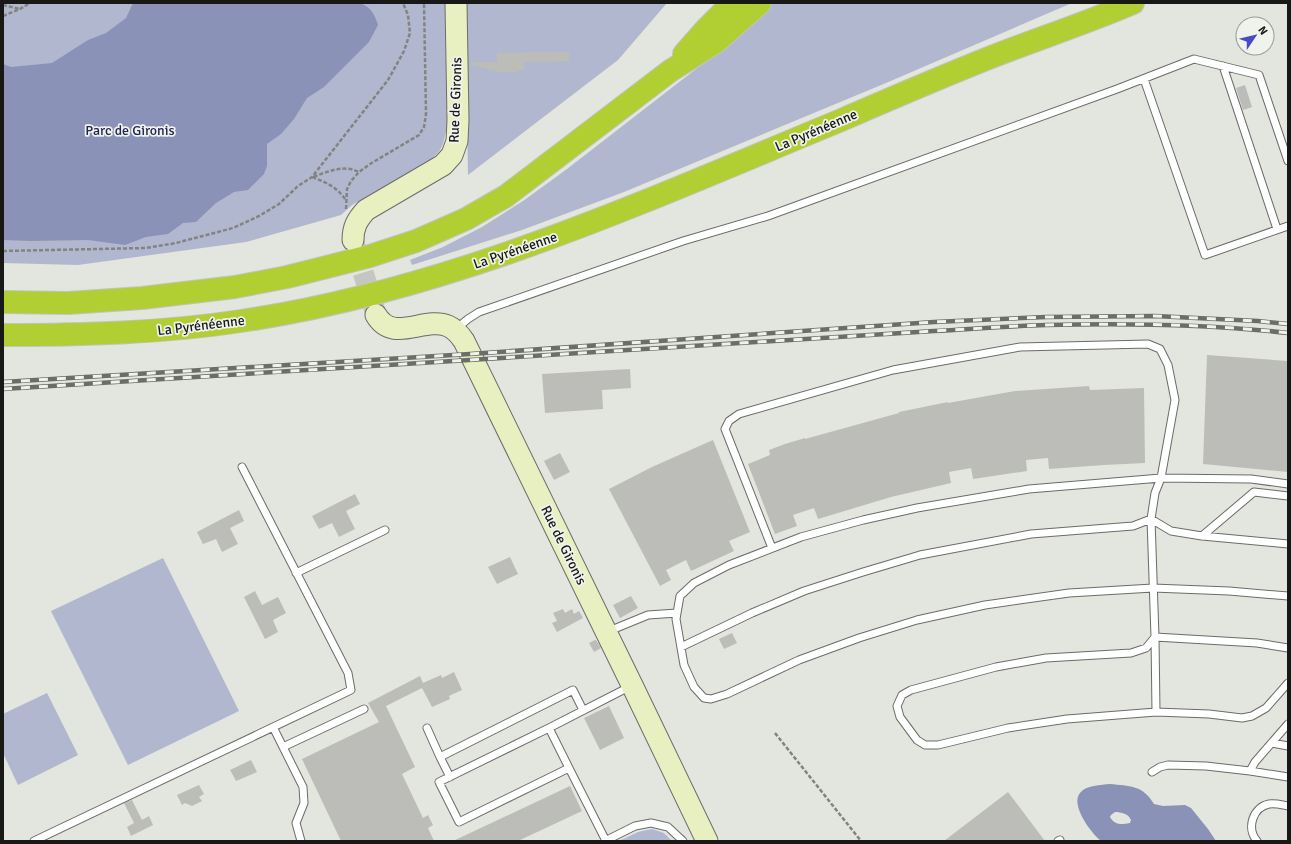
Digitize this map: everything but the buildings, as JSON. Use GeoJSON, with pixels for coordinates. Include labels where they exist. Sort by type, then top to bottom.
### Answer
{"type":"FeatureCollection","features":[{"type":"Feature","properties":{"kind":"highway"},"geometry":{"type":"LineString","coordinates":[[670,71],[706,28],[732,3]]}},
{"type":"Feature","properties":{"kind":"highway"},"geometry":{"type":"LineString","coordinates":[[3,302],[68,303],[142,298],[235,287],[287,277],[370,256],[416,241],[466,219],[506,196],[670,71],[716,42],[760,3]]}},
{"type":"Feature","properties":{"kind":"highway"},"geometry":{"type":"LineString","coordinates":[[1000,54],[1094,3]]}},
{"type":"Feature","properties":{"kind":"highway"},"geometry":{"type":"LineString","coordinates":[[1000,54],[1108,14],[1133,3]]}},
{"type":"Feature","properties":{"kind":"highway","name":"La Pyrénéenne"},"geometry":{"type":"LineString","coordinates":[[3,335],[77,335],[146,331],[240,321],[298,311],[352,299],[420,280],[478,263],[566,232],[659,196],[1000,54]]}},
{"type":"Feature","properties":{"kind":"street","name":"Rue de Gironis"},"geometry":{"type":"LineString","coordinates":[[354,240],[353,231],[359,218],[366,210],[443,165],[452,155],[457,141],[458,120],[456,3]]}},
{"type":"Feature","properties":{"kind":"street"},"geometry":{"type":"LineString","coordinates":[[376,315],[380,322],[394,329],[438,324],[446,325],[455,330]]}},
{"type":"Feature","properties":{"kind":"street","name":"Rue de Gironis"},"geometry":{"type":"LineString","coordinates":[[455,330],[464,341],[607,632],[707,841]]}},
{"type":"Feature","properties":{"kind":"lane"},"geometry":{"type":"LineString","coordinates":[[455,330],[479,312],[683,241],[768,216],[1144,79],[1194,59],[1259,75],[1288,161]]}},
{"type":"Feature","properties":{"kind":"lane"},"geometry":{"type":"LineString","coordinates":[[1223,66],[1277,230]]}},
{"type":"Feature","properties":{"kind":"lane"},"geometry":{"type":"LineString","coordinates":[[1144,79],[1205,255],[1288,226]]}},
{"type":"Feature","properties":{"kind":"lane"},"geometry":{"type":"LineString","coordinates":[[772,548],[725,429],[729,421],[738,414],[893,370],[1020,347],[1148,344],[1160,349],[1168,365],[1175,400],[1161,478],[1155,494],[1151,519],[1156,637],[1156,712]]}},
{"type":"Feature","properties":{"kind":"lane"},"geometry":{"type":"LineString","coordinates":[[34,841],[351,690],[348,673],[242,467]]}},
{"type":"Feature","properties":{"kind":"lane"},"geometry":{"type":"LineString","coordinates":[[1288,484],[1251,479],[1161,478],[1029,489],[917,508],[863,520],[801,537],[729,565],[694,583],[680,596],[676,619],[684,665],[694,687],[704,698],[710,699],[727,694],[799,660],[859,638],[917,620],[985,605],[1069,593],[1153,588],[1229,591],[1288,596]]}},
{"type":"Feature","properties":{"kind":"lane"},"geometry":{"type":"LineString","coordinates":[[1202,536],[1254,492],[1288,496]]}},
{"type":"Feature","properties":{"kind":"lane"},"geometry":{"type":"LineString","coordinates":[[1151,519],[1171,531],[1202,536],[1288,544]]}},
{"type":"Feature","properties":{"kind":"lane"},"geometry":{"type":"LineString","coordinates":[[681,648],[745,617],[804,591],[920,555],[1031,534],[1133,526],[1151,519]]}},
{"type":"Feature","properties":{"kind":"lane"},"geometry":{"type":"LineString","coordinates":[[296,573],[385,530]]}},
{"type":"Feature","properties":{"kind":"lane"},"geometry":{"type":"LineString","coordinates":[[607,632],[648,615],[677,613]]}},
{"type":"Feature","properties":{"kind":"lane"},"geometry":{"type":"LineString","coordinates":[[1156,637],[1257,643],[1288,648]]}},
{"type":"Feature","properties":{"kind":"lane"},"geometry":{"type":"LineString","coordinates":[[1156,637],[1146,648],[1131,653],[1046,658],[988,669],[911,690],[902,695],[897,706],[900,717],[917,740],[925,745],[938,745],[1008,728],[1067,719],[1156,712],[1209,714],[1242,718],[1252,716],[1266,708],[1288,683]]}},
{"type":"Feature","properties":{"kind":"lane"},"geometry":{"type":"LineString","coordinates":[[569,768],[459,822],[439,782],[632,685]]}},
{"type":"Feature","properties":{"kind":"lane"},"geometry":{"type":"LineString","coordinates":[[440,757],[573,690],[583,710]]}},
{"type":"Feature","properties":{"kind":"lane"},"geometry":{"type":"LineString","coordinates":[[283,747],[364,709]]}},
{"type":"Feature","properties":{"kind":"lane"},"geometry":{"type":"LineString","coordinates":[[1250,771],[1255,762],[1288,724]]}},
{"type":"Feature","properties":{"kind":"lane"},"geometry":{"type":"LineString","coordinates":[[273,727],[303,787],[304,803],[296,823],[301,841]]}},
{"type":"Feature","properties":{"kind":"lane"},"geometry":{"type":"LineString","coordinates":[[427,728],[450,777]]}},
{"type":"Feature","properties":{"kind":"lane"},"geometry":{"type":"LineString","coordinates":[[549,728],[605,841],[635,826],[651,823],[668,827],[683,841]]}},
{"type":"Feature","properties":{"kind":"lane"},"geometry":{"type":"LineString","coordinates":[[1272,742],[1288,746]]}},
{"type":"Feature","properties":{"kind":"lane"},"geometry":{"type":"LineString","coordinates":[[1152,772],[1160,767],[1168,766],[1206,766],[1288,777]]}},
{"type":"Feature","properties":{"kind":"lane"},"geometry":{"type":"LineString","coordinates":[[1256,841],[1251,826],[1253,817],[1259,808],[1269,804],[1288,806]]}},
{"type":"Feature","properties":{"kind":"path"},"geometry":{"type":"LineString","coordinates":[[3,16],[30,3]]}},
{"type":"Feature","properties":{"kind":"path"},"geometry":{"type":"LineString","coordinates":[[312,178],[388,80],[404,51],[410,33],[408,15],[403,3]]}},
{"type":"Feature","properties":{"kind":"path","name":"Rue de Gironis"},"geometry":{"type":"LineString","coordinates":[[346,206],[347,189],[351,181],[359,172],[419,135],[424,127],[426,114],[424,3]]}},
{"type":"Feature","properties":{"kind":"path"},"geometry":{"type":"LineString","coordinates":[[3,5],[20,9]]}},
{"type":"Feature","properties":{"kind":"path"},"geometry":{"type":"LineString","coordinates":[[3,251],[146,248],[176,243],[233,228],[259,216],[279,204],[298,186],[312,178],[340,168],[351,168],[359,172]]}},
{"type":"Feature","properties":{"kind":"path"},"geometry":{"type":"LineString","coordinates":[[312,178],[324,181],[336,189],[346,199]]}},
{"type":"Feature","properties":{"kind":"path"},"geometry":{"type":"LineString","coordinates":[[775,733],[861,841]]}},
{"type":"Feature","properties":{"kind":"green space","name":"Parc de Gironis"},"geometry":{"type":"Polygon","coordinates":[[[3,3],[445,3],[447,126],[442,146],[437,154],[428,162],[352,205],[341,215],[246,242],[78,265],[3,263],[3,3]]]}},
{"type":"Feature","properties":{"kind":"green space"},"geometry":{"type":"Polygon","coordinates":[[[465,3],[667,3],[618,60],[468,175],[465,3]]]}},
{"type":"Feature","properties":{"kind":"green space"},"geometry":{"type":"Polygon","coordinates":[[[773,3],[1072,3],[886,83],[624,192],[522,230],[412,265],[410,260],[443,247],[482,227],[523,201],[567,169],[714,55],[773,3]]]}},
{"type":"Feature","properties":{"kind":"green space"},"geometry":{"type":"Polygon","coordinates":[[[163,558],[239,711],[128,765],[51,611],[163,558]]]}},
{"type":"Feature","properties":{"kind":"green space"},"geometry":{"type":"Polygon","coordinates":[[[47,693],[78,755],[18,785],[3,753],[3,714],[47,693]]]}},
{"type":"Feature","properties":{"kind":"green space"},"geometry":{"type":"Polygon","coordinates":[[[652,829],[664,833],[672,841],[619,841],[638,832],[652,829]]]}},
{"type":"Feature","properties":{"kind":"shaded area","name":"Parc de Gironis"},"geometry":{"type":"Polygon","coordinates":[[[133,3],[360,3],[372,12],[378,25],[369,42],[324,87],[307,98],[294,119],[281,134],[267,144],[267,166],[264,174],[248,190],[234,192],[216,203],[196,222],[183,223],[168,234],[146,237],[125,245],[88,240],[3,240],[3,64],[11,67],[52,63],[88,40],[106,33],[126,18],[133,3]]]}},
{"type":"Feature","properties":{"kind":"shaded area"},"geometry":{"type":"Polygon","coordinates":[[[1110,784],[1123,785],[1140,790],[1150,798],[1154,804],[1163,806],[1185,805],[1191,808],[1216,841],[1101,841],[1092,832],[1083,818],[1078,804],[1078,798],[1080,793],[1086,788],[1110,784]],[[1117,812],[1110,817],[1114,822],[1121,824],[1130,823],[1131,820],[1128,816],[1117,812]]]}},
{"type":"Feature","properties":{"kind":"tunnel"},"geometry":{"type":"LineString","coordinates":[[354,243],[375,311]]}},
{"type":"Feature","properties":{"kind":"railway"},"geometry":{"type":"LineString","coordinates":[[3,382],[470,354],[934,322],[1046,317],[1155,316],[1288,324]]}},
{"type":"Feature","properties":{"kind":"railway"},"geometry":{"type":"LineString","coordinates":[[3,389],[1032,325],[1167,325],[1288,333]]}}]}
